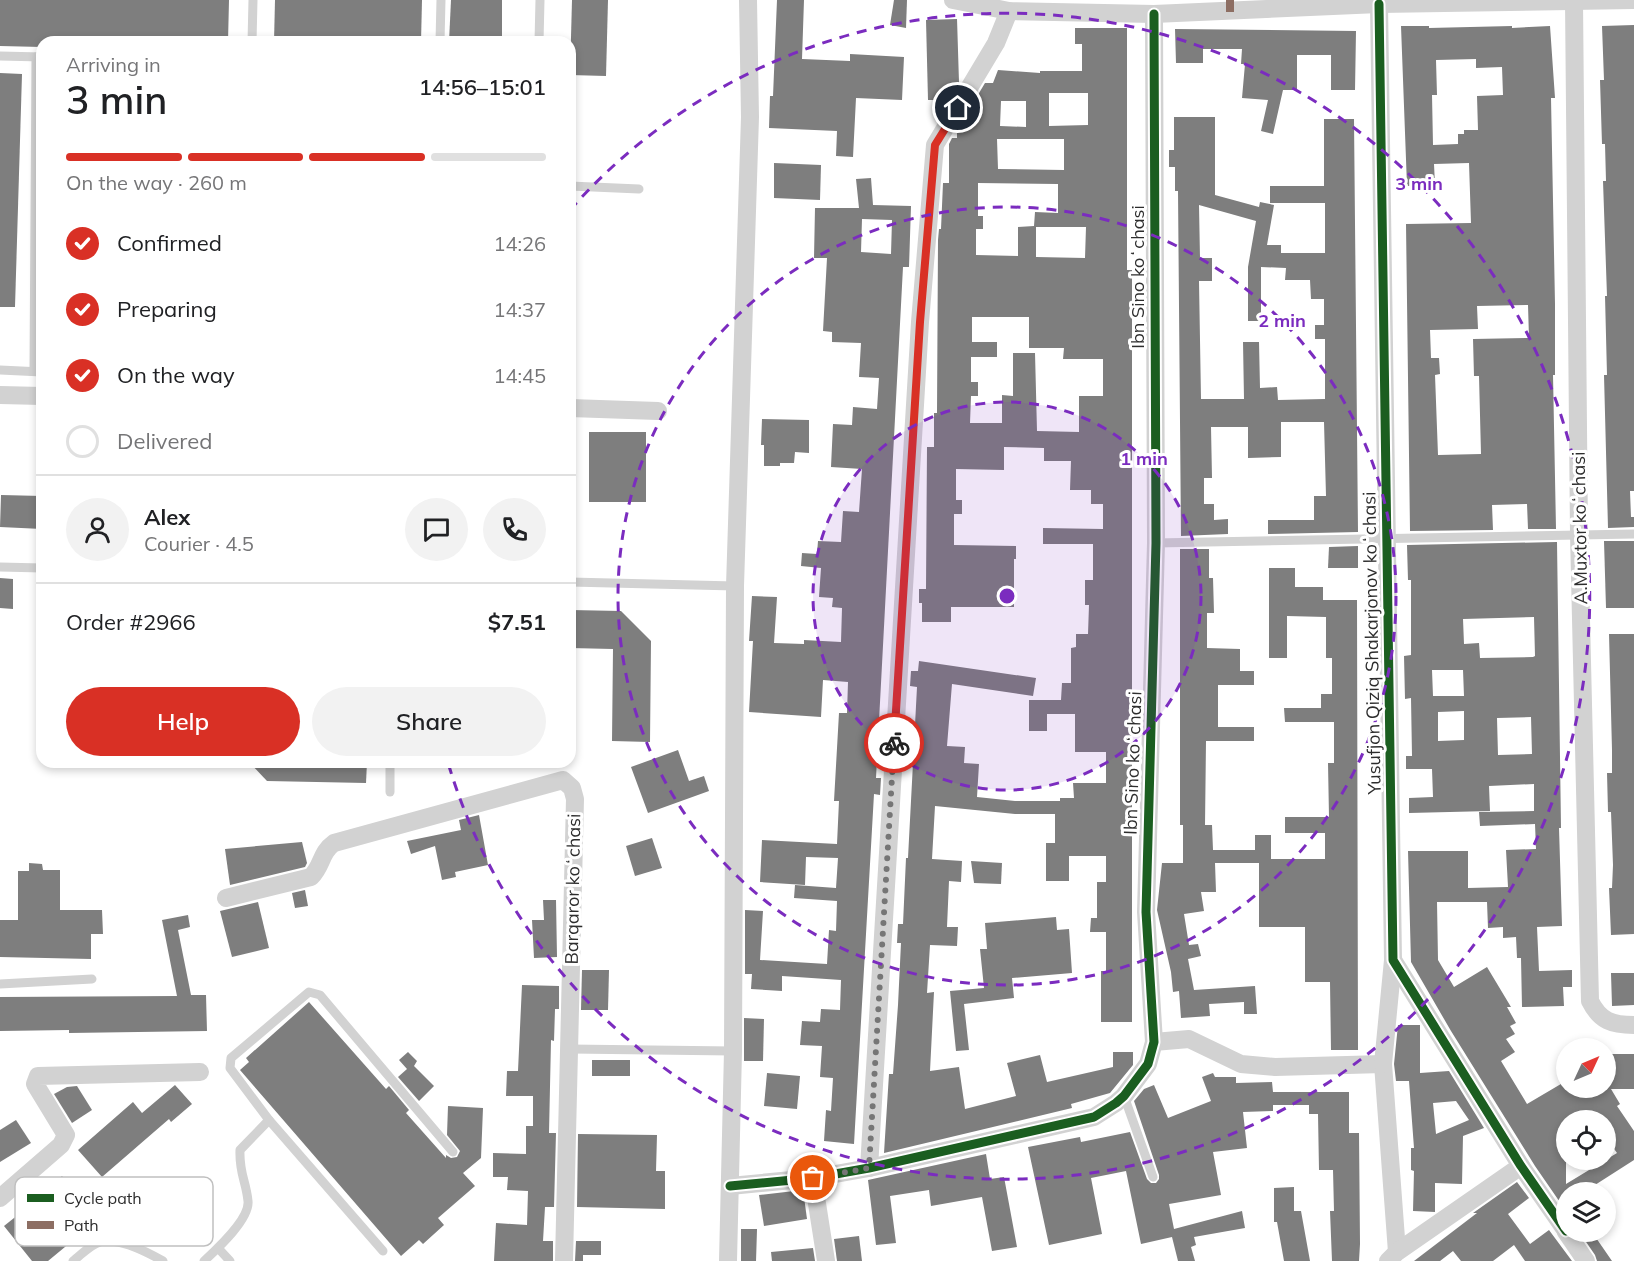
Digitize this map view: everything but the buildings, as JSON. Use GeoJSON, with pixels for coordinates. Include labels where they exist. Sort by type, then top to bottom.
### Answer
{"type":"FeatureCollection","features":[{"type":"Feature","properties":{"kind":"street"},"geometry":{"type":"LineString","coordinates":[[728,1261],[733,1051],[735,586],[750,117],[748,0]]}},
{"type":"Feature","properties":{"kind":"street"},"geometry":{"type":"LineString","coordinates":[[962,1],[1010,11],[1154,14],[1230,6],[1634,0]]}},
{"type":"Feature","properties":{"kind":"street","name":"A.Muxtor koʻchasi"},"geometry":{"type":"LineString","coordinates":[[1574,1],[1579,534],[1590,1000],[1595,1011],[1608,1023],[1634,1026]]}},
{"type":"Feature","properties":{"kind":"street","name":"Yusufjon Qiziq Shakarjonov koʻchasi"},"geometry":{"type":"LineString","coordinates":[[1379,4],[1393,960],[1383,1064],[1392,1256]]}},
{"type":"Feature","properties":{"kind":"street"},"geometry":{"type":"LineString","coordinates":[[869,1168],[920,322],[935,145],[996,43],[1010,11]]}},
{"type":"Feature","properties":{"kind":"street","name":"Ibn Sino koʻchasi"},"geometry":{"type":"LineString","coordinates":[[730,1186],[813,1178],[869,1168],[1094,1117],[1124,1096],[1149,1064],[1154,1042],[1146,912],[1156,543],[1154,14]]}},
{"type":"Feature","properties":{"kind":"street"},"geometry":{"type":"LineString","coordinates":[[0,394],[36,396]]}},
{"type":"Feature","properties":{"kind":"street"},"geometry":{"type":"LineString","coordinates":[[576,408],[658,411]]}},
{"type":"Feature","properties":{"kind":"street","name":"Barqaror koʻchasi"},"geometry":{"type":"LineString","coordinates":[[226,898],[311,877],[318,870],[326,849],[334,843],[562,780],[572,788],[575,799],[564,1261]]}},
{"type":"Feature","properties":{"kind":"street"},"geometry":{"type":"LineString","coordinates":[[1393,960],[1521,1166],[1556,1217]]}},
{"type":"Feature","properties":{"kind":"street"},"geometry":{"type":"LineString","coordinates":[[1154,1042],[1189,1039],[1241,1064],[1275,1067],[1383,1064]]}},
{"type":"Feature","properties":{"kind":"street"},"geometry":{"type":"LineString","coordinates":[[24,1177],[61,1145],[66,1135],[35,1084],[38,1076],[200,1072]]}},
{"type":"Feature","properties":{"kind":"street"},"geometry":{"type":"LineString","coordinates":[[1392,1256],[1521,1166]]}},
{"type":"Feature","properties":{"kind":"street"},"geometry":{"type":"LineString","coordinates":[[813,1178],[826,1261]]}},
{"type":"Feature","properties":{"kind":"street"},"geometry":{"type":"LineString","coordinates":[[0,1198],[15,1185]]}},
{"type":"Feature","properties":{"kind":"street"},"geometry":{"type":"LineString","coordinates":[[1573,1242],[1586,1261]]}},
{"type":"Feature","properties":{"kind":"lane"},"geometry":{"type":"LineString","coordinates":[[252,36],[253,0]]}},
{"type":"Feature","properties":{"kind":"lane"},"geometry":{"type":"LineString","coordinates":[[440,36],[441,0]]}},
{"type":"Feature","properties":{"kind":"lane"},"geometry":{"type":"LineString","coordinates":[[539,36],[540,0]]}},
{"type":"Feature","properties":{"kind":"lane"},"geometry":{"type":"LineString","coordinates":[[0,56],[36,57]]}},
{"type":"Feature","properties":{"kind":"lane"},"geometry":{"type":"LineString","coordinates":[[576,186],[639,189]]}},
{"type":"Feature","properties":{"kind":"lane"},"geometry":{"type":"LineString","coordinates":[[0,370],[36,372]]}},
{"type":"Feature","properties":{"kind":"lane"},"geometry":{"type":"LineString","coordinates":[[1156,543],[1634,534]]}},
{"type":"Feature","properties":{"kind":"lane"},"geometry":{"type":"LineString","coordinates":[[0,567],[36,568]]}},
{"type":"Feature","properties":{"kind":"lane"},"geometry":{"type":"LineString","coordinates":[[576,582],[735,586]]}},
{"type":"Feature","properties":{"kind":"lane"},"geometry":{"type":"LineString","coordinates":[[390,768],[390,792]]}},
{"type":"Feature","properties":{"kind":"lane"},"geometry":{"type":"LineString","coordinates":[[0,984],[92,980]]}},
{"type":"Feature","properties":{"kind":"lane"},"geometry":{"type":"LineString","coordinates":[[383,1251],[270,1120],[230,1068],[231,1058],[309,992],[320,995],[453,1152]]}},
{"type":"Feature","properties":{"kind":"lane"},"geometry":{"type":"LineString","coordinates":[[570,1049],[733,1051]]}},
{"type":"Feature","properties":{"kind":"lane"},"geometry":{"type":"LineString","coordinates":[[1124,1096],[1153,1177]]}},
{"type":"Feature","properties":{"kind":"lane"},"geometry":{"type":"LineString","coordinates":[[204,1261],[247,1213],[249,1202],[239,1166],[240,1150],[270,1120]]}},
{"type":"Feature","properties":{"kind":"lane"},"geometry":{"type":"LineString","coordinates":[[73,1261],[94,1246]]}},
{"type":"Feature","properties":{"kind":"lane"},"geometry":{"type":"LineString","coordinates":[[130,1246],[143,1249],[163,1261]]}},
{"type":"Feature","properties":{"kind":"lane"},"geometry":{"type":"LineString","coordinates":[[218,1248],[230,1261]]}},
{"type":"Feature","properties":{"kind":"marked path"},"geometry":{"type":"LineString","coordinates":[[1230,0],[1230,12]]}},
{"type":"Feature","properties":{"kind":"cycle path"},"geometry":{"type":"LineString","coordinates":[[1379,4],[1393,960],[1521,1166],[1556,1217]]}},
{"type":"Feature","properties":{"kind":"cycle path"},"geometry":{"type":"LineString","coordinates":[[730,1186],[813,1178],[869,1168],[1094,1117],[1124,1096],[1148,1064],[1154,1042],[1146,912],[1156,543],[1154,14]]}},
{"type":"Feature","properties":{"kind":"way so far"},"geometry":{"type":"LineString","coordinates":[[813,1178],[869,1168],[894,743]]}},
{"type":"Feature","properties":{"kind":"route"},"geometry":{"type":"LineString","coordinates":[[894,743],[920,322],[935,145],[958,108]]}}]}
